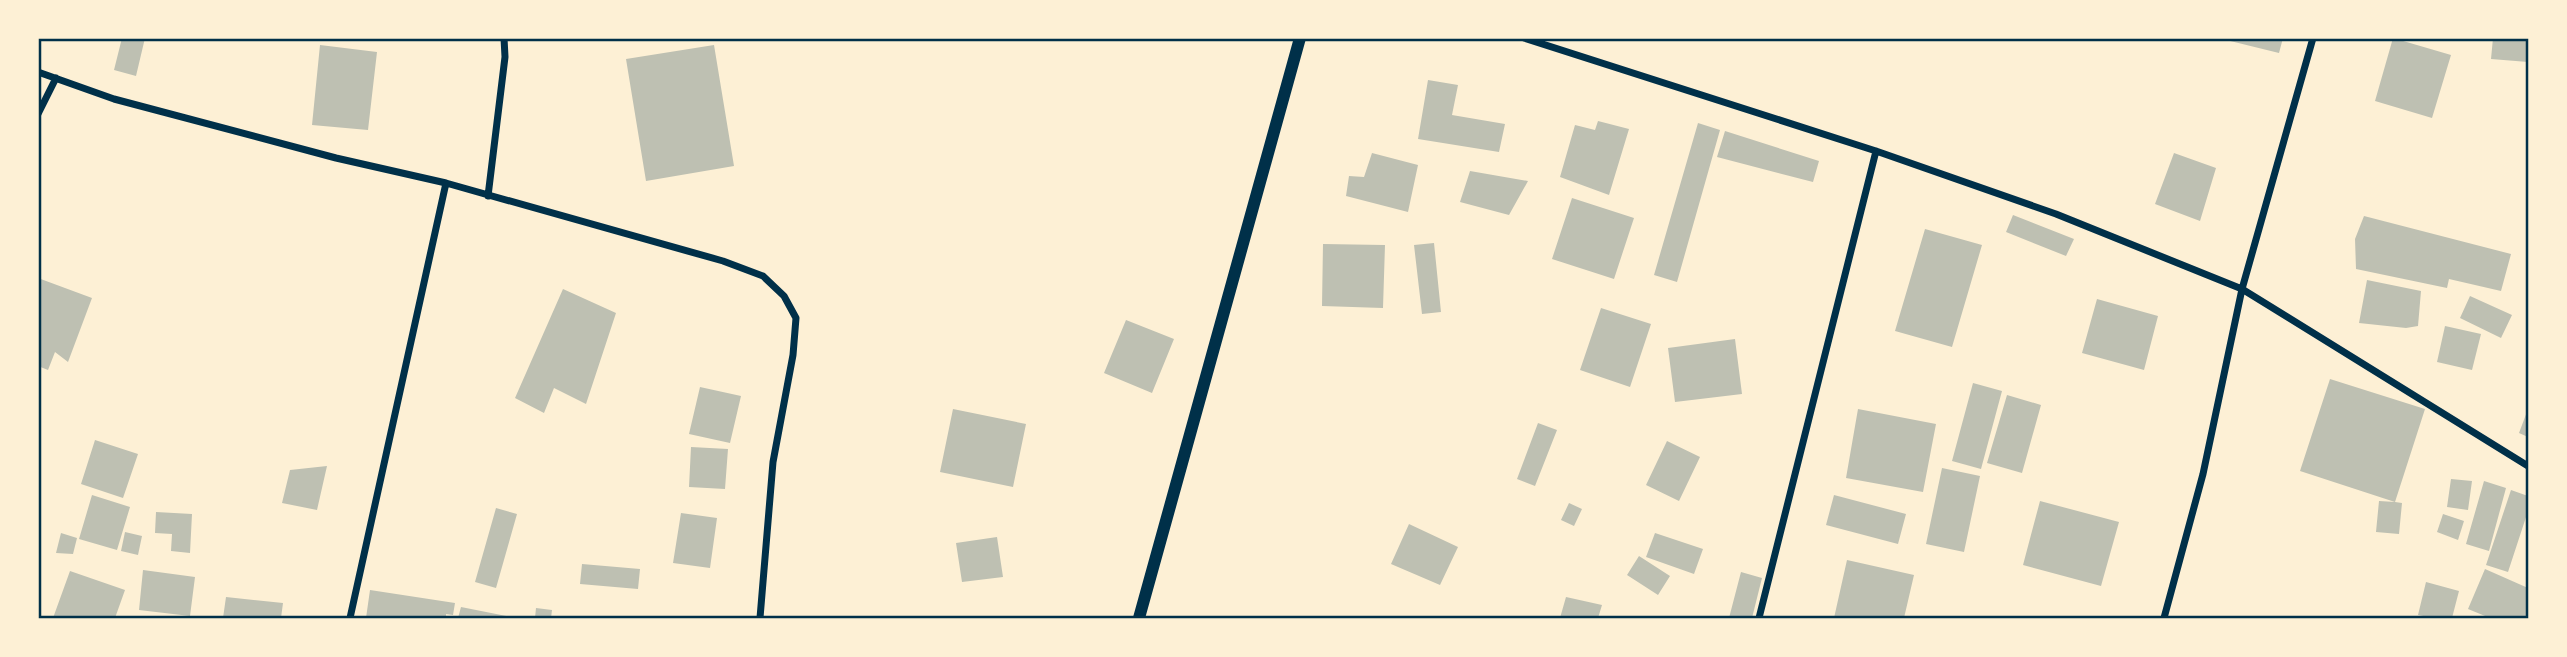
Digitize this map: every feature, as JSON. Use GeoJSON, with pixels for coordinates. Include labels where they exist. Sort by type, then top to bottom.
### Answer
{"type":"FeatureCollection","features":[{"type":"Feature","properties":{"kind":"street"},"geometry":{"type":"LineString","coordinates":[[488,196],[505,57],[504,38]]}},
{"type":"Feature","properties":{"kind":"street"},"geometry":{"type":"LineString","coordinates":[[1139,618],[1300,38]]}},
{"type":"Feature","properties":{"kind":"street"},"geometry":{"type":"LineString","coordinates":[[1524,38],[1877,151],[2056,214],[2242,289],[2529,466]]}},
{"type":"Feature","properties":{"kind":"street"},"geometry":{"type":"LineString","coordinates":[[2164,618],[2203,474],[2242,289],[2313,38]]}},
{"type":"Feature","properties":{"kind":"street"},"geometry":{"type":"LineString","coordinates":[[38,72],[114,99],[205,125],[446,183],[723,261],[763,276],[784,296],[796,318],[793,355],[773,462],[760,618]]}},
{"type":"Feature","properties":{"kind":"street"},"geometry":{"type":"LineString","coordinates":[[38,114],[56,78]]}},
{"type":"Feature","properties":{"kind":"street"},"geometry":{"type":"LineString","coordinates":[[1759,618],[1877,151]]}},
{"type":"Feature","properties":{"kind":"street"},"geometry":{"type":"LineString","coordinates":[[350,618],[446,183]]}},
{"type":"Feature","properties":{"kind":"building"},"geometry":{"type":"Polygon","coordinates":[[[122,38],[145,38],[136,76],[114,70],[122,38]]]}},
{"type":"Feature","properties":{"kind":"building"},"geometry":{"type":"Polygon","coordinates":[[[2218,38],[2283,38],[2279,53],[2218,38]]]}},
{"type":"Feature","properties":{"kind":"building"},"geometry":{"type":"Polygon","coordinates":[[[2393,38],[2451,55],[2432,118],[2375,101],[2393,38]]]}},
{"type":"Feature","properties":{"kind":"building"},"geometry":{"type":"Polygon","coordinates":[[[2493,38],[2528,38],[2528,62],[2491,59],[2493,38]]]}},
{"type":"Feature","properties":{"kind":"building"},"geometry":{"type":"Polygon","coordinates":[[[320,45],[377,52],[368,130],[312,125],[320,45]]]}},
{"type":"Feature","properties":{"kind":"building"},"geometry":{"type":"Polygon","coordinates":[[[714,45],[734,166],[646,181],[626,59],[714,45]]]}},
{"type":"Feature","properties":{"kind":"building"},"geometry":{"type":"Polygon","coordinates":[[[1428,80],[1458,85],[1452,115],[1505,124],[1499,152],[1418,139],[1428,80]]]}},
{"type":"Feature","properties":{"kind":"building"},"geometry":{"type":"Polygon","coordinates":[[[1598,121],[1629,129],[1609,195],[1560,177],[1575,125],[1595,130],[1598,121]]]}},
{"type":"Feature","properties":{"kind":"building"},"geometry":{"type":"Polygon","coordinates":[[[1698,123],[1720,130],[1677,282],[1654,275],[1698,123]]]}},
{"type":"Feature","properties":{"kind":"building"},"geometry":{"type":"Polygon","coordinates":[[[1725,131],[1819,161],[1813,182],[1717,157],[1725,131]]]}},
{"type":"Feature","properties":{"kind":"building"},"geometry":{"type":"Polygon","coordinates":[[[1372,153],[1418,165],[1408,212],[1346,196],[1349,176],[1364,177],[1372,153]]]}},
{"type":"Feature","properties":{"kind":"building"},"geometry":{"type":"Polygon","coordinates":[[[2174,153],[2216,168],[2200,221],[2155,204],[2174,153]]]}},
{"type":"Feature","properties":{"kind":"building"},"geometry":{"type":"Polygon","coordinates":[[[1470,171],[1528,181],[1509,215],[1460,202],[1470,171]]]}},
{"type":"Feature","properties":{"kind":"building"},"geometry":{"type":"Polygon","coordinates":[[[1572,198],[1634,218],[1614,279],[1552,259],[1572,198]]]}},
{"type":"Feature","properties":{"kind":"building"},"geometry":{"type":"Polygon","coordinates":[[[2013,215],[2074,239],[2066,256],[2006,232],[2013,215]]]}},
{"type":"Feature","properties":{"kind":"building"},"geometry":{"type":"Polygon","coordinates":[[[2364,216],[2511,254],[2501,291],[2449,279],[2447,288],[2356,269],[2355,239],[2364,216]]]}},
{"type":"Feature","properties":{"kind":"building"},"geometry":{"type":"Polygon","coordinates":[[[1925,229],[1982,245],[1952,347],[1895,331],[1925,229]]]}},
{"type":"Feature","properties":{"kind":"building"},"geometry":{"type":"Polygon","coordinates":[[[1434,243],[1441,312],[1422,314],[1414,245],[1434,243]]]}},
{"type":"Feature","properties":{"kind":"building"},"geometry":{"type":"Polygon","coordinates":[[[1323,244],[1385,245],[1383,308],[1322,306],[1323,244]]]}},
{"type":"Feature","properties":{"kind":"building"},"geometry":{"type":"Polygon","coordinates":[[[38,278],[92,298],[68,362],[55,352],[48,370],[38,366],[38,278]]]}},
{"type":"Feature","properties":{"kind":"building"},"geometry":{"type":"Polygon","coordinates":[[[2367,280],[2421,291],[2418,326],[2406,328],[2359,323],[2367,280]]]}},
{"type":"Feature","properties":{"kind":"building"},"geometry":{"type":"Polygon","coordinates":[[[563,289],[616,313],[586,404],[554,388],[544,413],[515,398],[563,289]]]}},
{"type":"Feature","properties":{"kind":"building"},"geometry":{"type":"Polygon","coordinates":[[[2470,296],[2512,315],[2501,338],[2460,318],[2470,296]]]}},
{"type":"Feature","properties":{"kind":"building"},"geometry":{"type":"Polygon","coordinates":[[[2097,299],[2158,316],[2144,370],[2082,353],[2097,299]]]}},
{"type":"Feature","properties":{"kind":"building"},"geometry":{"type":"Polygon","coordinates":[[[1601,308],[1651,324],[1630,387],[1580,370],[1601,308]]]}},
{"type":"Feature","properties":{"kind":"building"},"geometry":{"type":"Polygon","coordinates":[[[1126,320],[1174,339],[1152,393],[1104,373],[1126,320]]]}},
{"type":"Feature","properties":{"kind":"building"},"geometry":{"type":"Polygon","coordinates":[[[2445,326],[2481,334],[2472,370],[2437,362],[2445,326]]]}},
{"type":"Feature","properties":{"kind":"building"},"geometry":{"type":"Polygon","coordinates":[[[1735,339],[1742,394],[1675,402],[1668,348],[1735,339]]]}},
{"type":"Feature","properties":{"kind":"building"},"geometry":{"type":"Polygon","coordinates":[[[2330,379],[2425,409],[2395,502],[2300,471],[2330,379]]]}},
{"type":"Feature","properties":{"kind":"building"},"geometry":{"type":"Polygon","coordinates":[[[1973,383],[2002,391],[1981,469],[1952,461],[1973,383]]]}},
{"type":"Feature","properties":{"kind":"building"},"geometry":{"type":"Polygon","coordinates":[[[700,387],[741,396],[730,443],[689,434],[700,387]]]}},
{"type":"Feature","properties":{"kind":"building"},"geometry":{"type":"Polygon","coordinates":[[[2007,395],[2041,405],[2022,473],[1987,463],[2007,395]]]}},
{"type":"Feature","properties":{"kind":"building"},"geometry":{"type":"Polygon","coordinates":[[[953,409],[1026,424],[1013,487],[940,472],[953,409]]]}},
{"type":"Feature","properties":{"kind":"building"},"geometry":{"type":"Polygon","coordinates":[[[1858,409],[1936,424],[1923,492],[1846,478],[1858,409]]]}},
{"type":"Feature","properties":{"kind":"building"},"geometry":{"type":"Polygon","coordinates":[[[2528,409],[2528,437],[2519,433],[2528,409]]]}},
{"type":"Feature","properties":{"kind":"building"},"geometry":{"type":"Polygon","coordinates":[[[1538,423],[1557,430],[1535,486],[1517,479],[1538,423]]]}},
{"type":"Feature","properties":{"kind":"building"},"geometry":{"type":"Polygon","coordinates":[[[95,440],[138,454],[123,498],[81,484],[95,440]]]}},
{"type":"Feature","properties":{"kind":"building"},"geometry":{"type":"Polygon","coordinates":[[[1667,441],[1700,457],[1679,501],[1646,485],[1667,441]]]}},
{"type":"Feature","properties":{"kind":"building"},"geometry":{"type":"Polygon","coordinates":[[[691,447],[728,449],[725,489],[689,487],[691,447]]]}},
{"type":"Feature","properties":{"kind":"building"},"geometry":{"type":"Polygon","coordinates":[[[327,466],[317,510],[282,503],[290,470],[327,466]]]}},
{"type":"Feature","properties":{"kind":"building"},"geometry":{"type":"Polygon","coordinates":[[[1942,468],[1980,476],[1964,552],[1926,544],[1942,468]]]}},
{"type":"Feature","properties":{"kind":"building"},"geometry":{"type":"Polygon","coordinates":[[[2451,479],[2472,481],[2468,510],[2447,507],[2451,479]]]}},
{"type":"Feature","properties":{"kind":"building"},"geometry":{"type":"Polygon","coordinates":[[[2484,481],[2506,488],[2489,551],[2466,544],[2484,481]]]}},
{"type":"Feature","properties":{"kind":"building"},"geometry":{"type":"Polygon","coordinates":[[[2511,490],[2528,496],[2528,511],[2508,572],[2486,565],[2511,490]]]}},
{"type":"Feature","properties":{"kind":"building"},"geometry":{"type":"Polygon","coordinates":[[[92,495],[130,507],[117,550],[79,539],[92,495]]]}},
{"type":"Feature","properties":{"kind":"building"},"geometry":{"type":"Polygon","coordinates":[[[1834,495],[1906,514],[1898,544],[1826,525],[1834,495]]]}},
{"type":"Feature","properties":{"kind":"building"},"geometry":{"type":"Polygon","coordinates":[[[2040,501],[2119,522],[2101,586],[2023,565],[2040,501]]]}},
{"type":"Feature","properties":{"kind":"building"},"geometry":{"type":"Polygon","coordinates":[[[2379,501],[2402,503],[2399,534],[2376,532],[2379,501]]]}},
{"type":"Feature","properties":{"kind":"building"},"geometry":{"type":"Polygon","coordinates":[[[1569,503],[1582,509],[1574,526],[1561,520],[1569,503]]]}},
{"type":"Feature","properties":{"kind":"building"},"geometry":{"type":"Polygon","coordinates":[[[496,508],[517,514],[496,588],[475,582],[496,508]]]}},
{"type":"Feature","properties":{"kind":"building"},"geometry":{"type":"Polygon","coordinates":[[[156,512],[192,514],[190,553],[171,551],[172,534],[155,533],[156,512]]]}},
{"type":"Feature","properties":{"kind":"building"},"geometry":{"type":"Polygon","coordinates":[[[681,513],[717,518],[710,568],[673,563],[681,513]]]}},
{"type":"Feature","properties":{"kind":"building"},"geometry":{"type":"Polygon","coordinates":[[[2443,514],[2464,521],[2458,540],[2437,532],[2443,514]]]}},
{"type":"Feature","properties":{"kind":"building"},"geometry":{"type":"Polygon","coordinates":[[[1409,524],[1458,547],[1440,585],[1391,564],[1409,524]]]}},
{"type":"Feature","properties":{"kind":"building"},"geometry":{"type":"Polygon","coordinates":[[[125,532],[142,536],[138,555],[121,551],[125,532]]]}},
{"type":"Feature","properties":{"kind":"building"},"geometry":{"type":"Polygon","coordinates":[[[61,533],[77,538],[73,554],[56,553],[61,533]]]}},
{"type":"Feature","properties":{"kind":"building"},"geometry":{"type":"Polygon","coordinates":[[[1655,533],[1703,549],[1694,574],[1646,557],[1655,533]]]}},
{"type":"Feature","properties":{"kind":"building"},"geometry":{"type":"Polygon","coordinates":[[[997,537],[1003,577],[962,582],[956,543],[997,537]]]}},
{"type":"Feature","properties":{"kind":"building"},"geometry":{"type":"Polygon","coordinates":[[[1639,556],[1670,576],[1658,595],[1627,575],[1639,556]]]}},
{"type":"Feature","properties":{"kind":"building"},"geometry":{"type":"Polygon","coordinates":[[[1847,560],[1914,575],[1904,618],[1834,618],[1847,560]]]}},
{"type":"Feature","properties":{"kind":"building"},"geometry":{"type":"Polygon","coordinates":[[[582,564],[640,569],[638,589],[580,584],[582,564]]]}},
{"type":"Feature","properties":{"kind":"building"},"geometry":{"type":"Polygon","coordinates":[[[2485,569],[2528,588],[2528,618],[2490,618],[2468,609],[2485,569]]]}},
{"type":"Feature","properties":{"kind":"building"},"geometry":{"type":"Polygon","coordinates":[[[143,570],[195,577],[190,616],[139,610],[143,570]]]}},
{"type":"Feature","properties":{"kind":"building"},"geometry":{"type":"Polygon","coordinates":[[[70,571],[125,590],[115,618],[53,618],[70,571]]]}},
{"type":"Feature","properties":{"kind":"building"},"geometry":{"type":"Polygon","coordinates":[[[1741,572],[1762,578],[1752,618],[1729,618],[1741,572]]]}},
{"type":"Feature","properties":{"kind":"building"},"geometry":{"type":"Polygon","coordinates":[[[2426,582],[2459,591],[2452,618],[2418,615],[2426,582]]]}},
{"type":"Feature","properties":{"kind":"building"},"geometry":{"type":"Polygon","coordinates":[[[370,590],[455,603],[453,615],[446,614],[446,618],[366,618],[370,590]]]}},
{"type":"Feature","properties":{"kind":"building"},"geometry":{"type":"Polygon","coordinates":[[[226,597],[283,603],[281,618],[223,618],[226,597]]]}},
{"type":"Feature","properties":{"kind":"building"},"geometry":{"type":"Polygon","coordinates":[[[1566,597],[1602,605],[1598,618],[1560,618],[1566,597]]]}},
{"type":"Feature","properties":{"kind":"building"},"geometry":{"type":"Polygon","coordinates":[[[461,607],[511,617],[511,618],[458,618],[461,607]]]}},
{"type":"Feature","properties":{"kind":"building"},"geometry":{"type":"Polygon","coordinates":[[[536,608],[552,610],[551,618],[535,618],[536,608]]]}}]}
